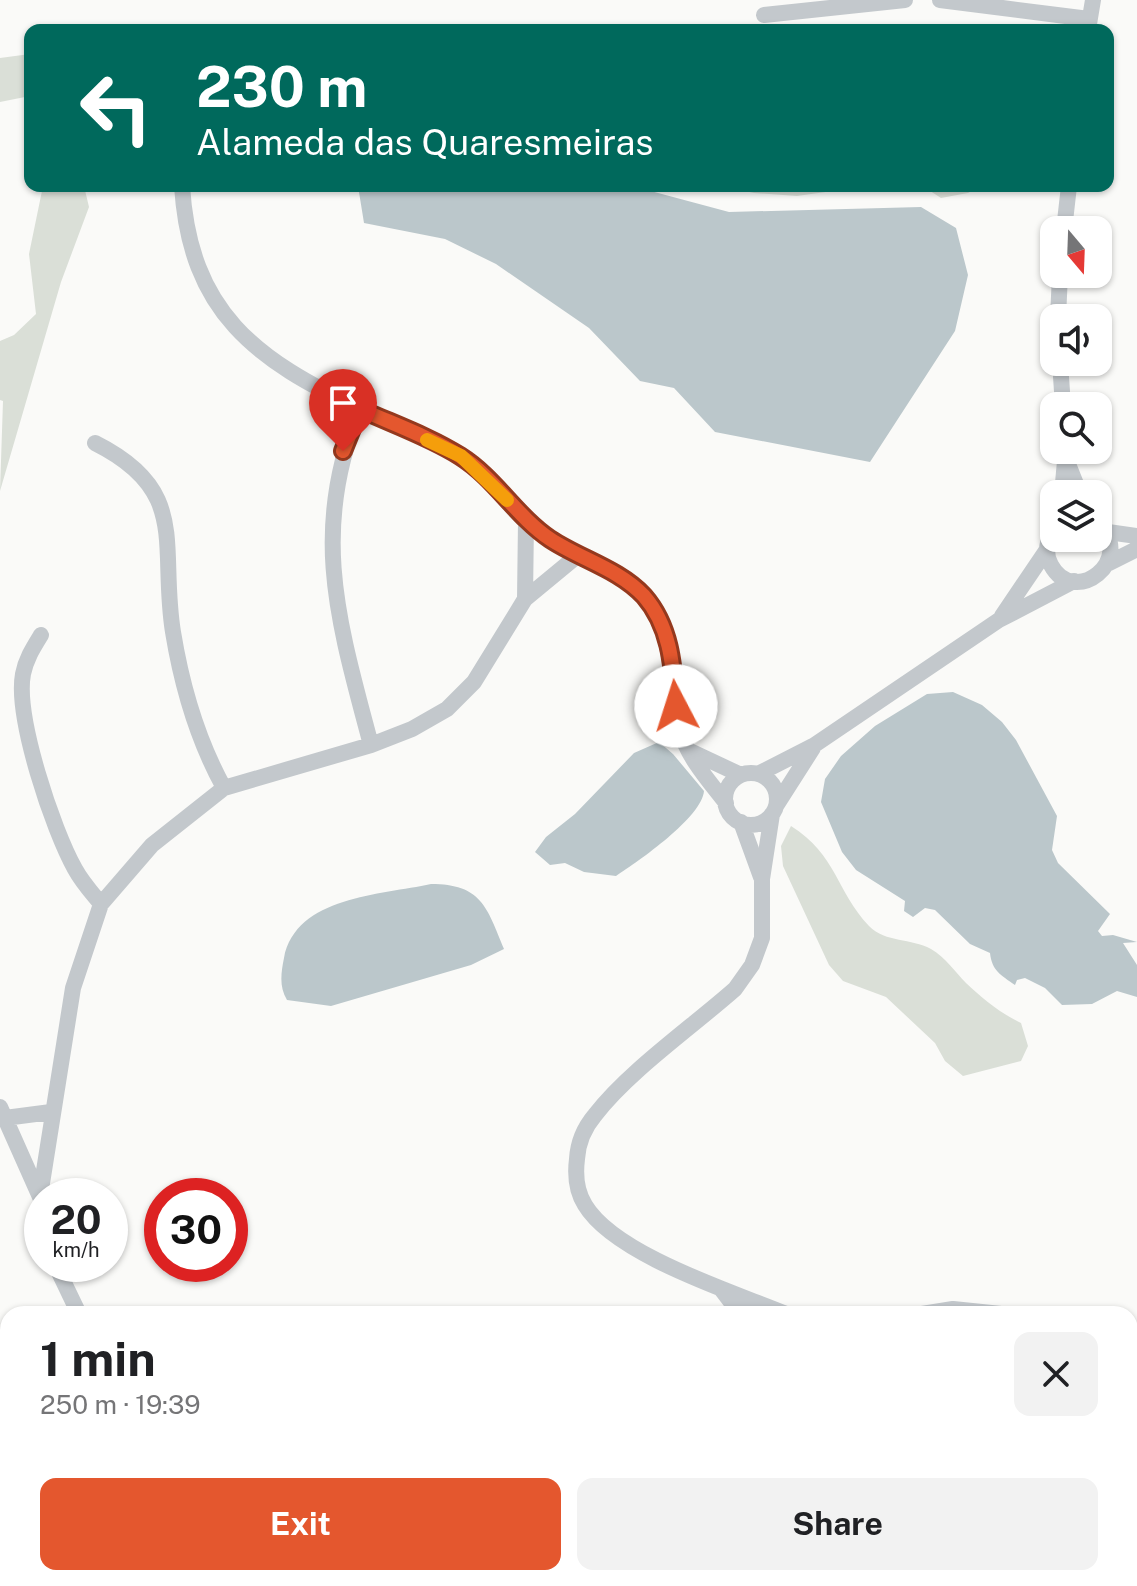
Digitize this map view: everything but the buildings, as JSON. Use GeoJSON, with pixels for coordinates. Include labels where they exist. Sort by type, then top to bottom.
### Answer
{"type":"FeatureCollection","features":[{"type":"Feature","properties":{"kind":"street"},"geometry":{"type":"LineString","coordinates":[[764,15],[905,0]]}},
{"type":"Feature","properties":{"kind":"street"},"geometry":{"type":"LineString","coordinates":[[940,0],[1088,24],[1093,0]]}},
{"type":"Feature","properties":{"kind":"street"},"geometry":{"type":"LineString","coordinates":[[182,192],[185,227],[199,275],[222,313],[251,343],[298,375],[360,409],[461,456],[526,521],[577,556],[625,579],[645,598],[669,645],[676,706],[687,749],[741,822],[762,879]]}},
{"type":"Feature","properties":{"kind":"street"},"geometry":{"type":"LineString","coordinates":[[1066,216],[1068,192]]}},
{"type":"Feature","properties":{"kind":"street"},"geometry":{"type":"LineString","coordinates":[[360,409],[343,451],[334,497],[331,563],[342,636],[371,745]]}},
{"type":"Feature","properties":{"kind":"street"},"geometry":{"type":"LineString","coordinates":[[95,443],[139,470],[154,490],[164,514],[172,629],[186,697],[205,753],[224,788]]}},
{"type":"Feature","properties":{"kind":"street"},"geometry":{"type":"LineString","coordinates":[[525,599],[526,521]]}},
{"type":"Feature","properties":{"kind":"street"},"geometry":{"type":"LineString","coordinates":[[1112,529],[1137,536]]}},
{"type":"Feature","properties":{"kind":"street"},"geometry":{"type":"LineString","coordinates":[[726,803],[729,786],[813,746],[999,620],[1074,581],[1094,578],[1109,563],[1137,549]]}},
{"type":"Feature","properties":{"kind":"street"},"geometry":{"type":"LineString","coordinates":[[999,620],[1045,552]]}},
{"type":"Feature","properties":{"kind":"street"},"geometry":{"type":"LineString","coordinates":[[1046,552],[1055,571],[1074,581]]}},
{"type":"Feature","properties":{"kind":"street"},"geometry":{"type":"LineString","coordinates":[[1109,563],[1112,552]]}},
{"type":"Feature","properties":{"kind":"street"},"geometry":{"type":"LineString","coordinates":[[44,1178],[51,1112],[73,988],[101,904],[152,845],[224,788],[371,745],[447,709],[474,682],[525,599],[577,556]]}},
{"type":"Feature","properties":{"kind":"street"},"geometry":{"type":"LineString","coordinates":[[41,635],[27,657],[22,677],[25,713],[57,831],[76,871],[101,904]]}},
{"type":"Feature","properties":{"kind":"street"},"geometry":{"type":"LineString","coordinates":[[741,822],[758,824],[774,811],[813,746]]}},
{"type":"Feature","properties":{"kind":"street"},"geometry":{"type":"LineString","coordinates":[[687,749],[749,774],[776,790],[762,879],[762,938],[752,965],[735,989],[594,1115],[578,1142],[577,1186],[586,1207],[610,1231],[632,1245],[666,1265],[766,1306]]}},
{"type":"Feature","properties":{"kind":"street"},"geometry":{"type":"LineString","coordinates":[[31,1178],[2,1112],[51,1112]]}},
{"type":"Feature","properties":{"kind":"street"},"geometry":{"type":"LineString","coordinates":[[64,1282],[75,1306]]}},
{"type":"Feature","properties":{"kind":"street"},"geometry":{"type":"LineString","coordinates":[[720,1287],[734,1306]]}},
{"type":"Feature","properties":{"kind":"shaded area"},"geometry":{"type":"Polygon","coordinates":[[[24,55],[24,97],[0,102],[0,58],[24,55]]]}},
{"type":"Feature","properties":{"kind":"shaded area"},"geometry":{"type":"Polygon","coordinates":[[[42,192],[85,192],[89,207],[61,282],[0,491],[3,401],[0,400],[0,341],[14,335],[36,314],[29,254],[42,192]]]}},
{"type":"Feature","properties":{"kind":"shaded area"},"geometry":{"type":"Polygon","coordinates":[[[359,192],[654,192],[729,212],[921,207],[956,228],[968,275],[955,331],[870,462],[715,432],[674,388],[640,381],[589,328],[496,264],[445,239],[364,223],[359,192]]]}},
{"type":"Feature","properties":{"kind":"shaded area"},"geometry":{"type":"Polygon","coordinates":[[[749,192],[825,192],[797,196],[749,192]]]}},
{"type":"Feature","properties":{"kind":"shaded area"},"geometry":{"type":"Polygon","coordinates":[[[932,192],[970,192],[968,193],[941,198],[932,192]]]}},
{"type":"Feature","properties":{"kind":"shaded area"},"geometry":{"type":"Polygon","coordinates":[[[953,692],[982,705],[1002,722],[1016,740],[1057,816],[1052,850],[1058,863],[1110,914],[1098,931],[1102,936],[1113,935],[1137,942],[1123,943],[1137,965],[1137,997],[1117,991],[1092,1004],[1062,1005],[1045,988],[1025,978],[1017,980],[1015,985],[995,968],[990,953],[970,944],[935,910],[925,908],[913,917],[904,911],[905,901],[856,870],[842,852],[821,802],[825,779],[841,756],[875,726],[927,694],[953,692]]]}},
{"type":"Feature","properties":{"kind":"shaded area"},"geometry":{"type":"Polygon","coordinates":[[[659,742],[704,791],[693,813],[668,838],[616,876],[584,872],[565,863],[550,865],[535,852],[546,837],[575,814],[634,753],[659,742]]]}},
{"type":"Feature","properties":{"kind":"shaded area"},"geometry":{"type":"Polygon","coordinates":[[[791,826],[818,849],[869,926],[891,938],[931,949],[985,1000],[1021,1023],[1028,1046],[1021,1061],[963,1076],[945,1061],[935,1043],[886,997],[843,981],[829,965],[783,866],[781,846],[791,826]]]}},
{"type":"Feature","properties":{"kind":"shaded area"},"geometry":{"type":"Polygon","coordinates":[[[431,884],[448,885],[472,893],[487,910],[504,949],[471,965],[331,1006],[287,1000],[282,985],[284,958],[292,937],[305,922],[343,902],[431,884]]]}},
{"type":"Feature","properties":{"kind":"slow traffic"},"geometry":{"type":"LineString","coordinates":[[427,440],[461,456],[507,500]]}},
{"type":"Feature","properties":{"kind":"route"},"geometry":{"type":"LineString","coordinates":[[343,451],[360,409],[402,428],[461,456],[491,482],[526,521],[548,538],[625,579],[645,598],[669,645],[676,706]]}}]}
